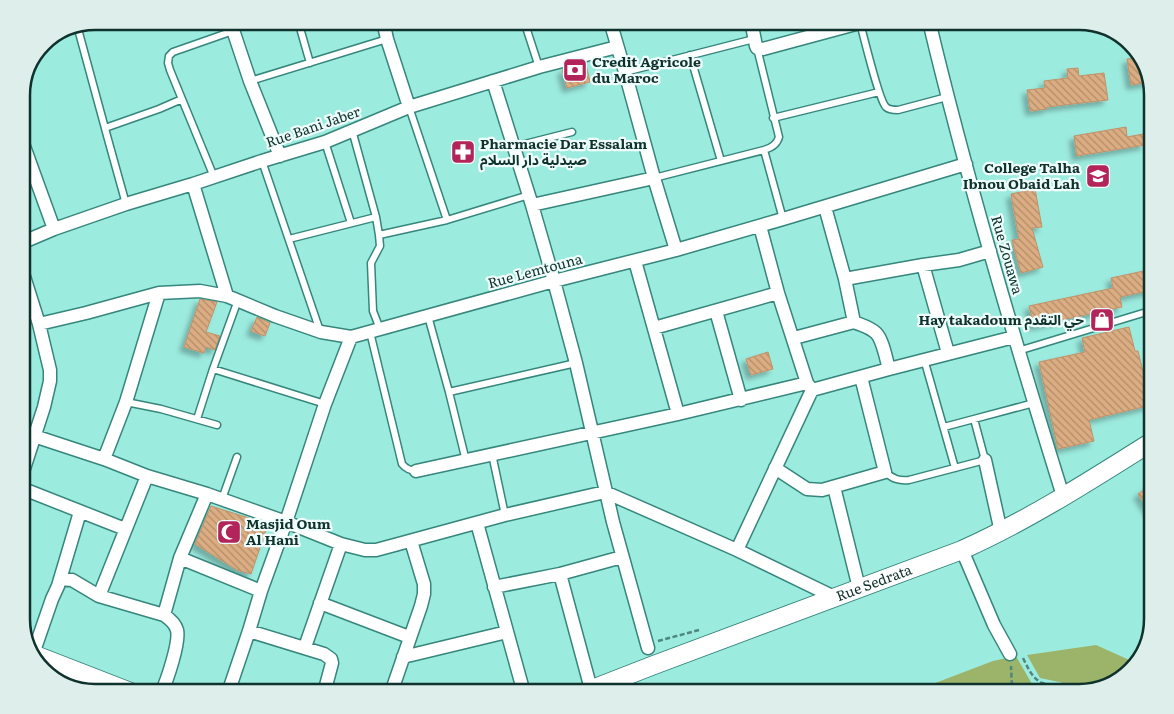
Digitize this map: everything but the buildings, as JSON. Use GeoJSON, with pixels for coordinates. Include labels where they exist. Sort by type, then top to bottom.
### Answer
{"type":"FeatureCollection","features":[{"type":"Feature","properties":{"kind":"street"},"geometry":{"type":"LineString","coordinates":[[233,30],[250,81],[280,156]]}},
{"type":"Feature","properties":{"kind":"street"},"geometry":{"type":"LineString","coordinates":[[385,30],[409,107]]}},
{"type":"Feature","properties":{"kind":"street"},"geometry":{"type":"LineString","coordinates":[[612,30],[676,250]]}},
{"type":"Feature","properties":{"kind":"street"},"geometry":{"type":"LineString","coordinates":[[753,30],[756,43],[763,49],[812,30]]}},
{"type":"Feature","properties":{"kind":"street","name":"Rue Zouawa"},"geometry":{"type":"LineString","coordinates":[[931,30],[947,97],[1014,337],[1063,496]]}},
{"type":"Feature","properties":{"kind":"street","name":"Rue Bani Jaber"},"geometry":{"type":"LineString","coordinates":[[30,239],[126,204],[325,142],[409,107],[539,67],[617,47]]}},
{"type":"Feature","properties":{"kind":"street"},"geometry":{"type":"LineString","coordinates":[[493,81],[554,281],[576,363],[605,492],[648,648]]}},
{"type":"Feature","properties":{"kind":"street"},"geometry":{"type":"LineString","coordinates":[[30,163],[54,229]]}},
{"type":"Feature","properties":{"kind":"street","name":"Rue Lemtouna"},"geometry":{"type":"LineString","coordinates":[[39,324],[86,314],[159,293],[200,291],[233,298],[321,332],[350,337],[554,281],[676,250],[966,164]]}},
{"type":"Feature","properties":{"kind":"street"},"geometry":{"type":"LineString","coordinates":[[530,200],[654,178]]}},
{"type":"Feature","properties":{"kind":"street"},"geometry":{"type":"LineString","coordinates":[[193,184],[233,298]]}},
{"type":"Feature","properties":{"kind":"street"},"geometry":{"type":"LineString","coordinates":[[825,206],[845,279],[854,322]]}},
{"type":"Feature","properties":{"kind":"street"},"geometry":{"type":"LineString","coordinates":[[737,550],[810,386],[778,293],[760,226]]}},
{"type":"Feature","properties":{"kind":"street"},"geometry":{"type":"LineString","coordinates":[[845,279],[959,260],[990,251]]}},
{"type":"Feature","properties":{"kind":"street"},"geometry":{"type":"LineString","coordinates":[[635,261],[678,414]]}},
{"type":"Feature","properties":{"kind":"street"},"geometry":{"type":"LineString","coordinates":[[923,265],[948,353]]}},
{"type":"Feature","properties":{"kind":"street"},"geometry":{"type":"LineString","coordinates":[[104,459],[126,402],[159,293]]}},
{"type":"Feature","properties":{"kind":"street"},"geometry":{"type":"LineString","coordinates":[[654,328],[778,293]]}},
{"type":"Feature","properties":{"kind":"street"},"geometry":{"type":"LineString","coordinates":[[30,295],[50,370],[50,381],[44,407],[30,449]]}},
{"type":"Feature","properties":{"kind":"street"},"geometry":{"type":"LineString","coordinates":[[30,312],[35,311]]}},
{"type":"Feature","properties":{"kind":"street"},"geometry":{"type":"LineString","coordinates":[[716,311],[741,400]]}},
{"type":"Feature","properties":{"kind":"street"},"geometry":{"type":"LineString","coordinates":[[794,338],[854,322],[876,332],[880,338],[889,368]]}},
{"type":"Feature","properties":{"kind":"street"},"geometry":{"type":"LineString","coordinates":[[231,684],[325,404],[350,337]]}},
{"type":"Feature","properties":{"kind":"street"},"geometry":{"type":"LineString","coordinates":[[416,471],[741,400],[861,377],[889,368],[1014,337]]}},
{"type":"Feature","properties":{"kind":"street"},"geometry":{"type":"LineString","coordinates":[[775,468],[807,489],[822,490],[885,472],[861,377]]}},
{"type":"Feature","properties":{"kind":"street"},"geometry":{"type":"LineString","coordinates":[[34,436],[104,459],[147,476],[222,499],[341,544],[366,550],[376,550],[505,515],[605,492],[737,550],[834,597]]}},
{"type":"Feature","properties":{"kind":"street","name":"Rue Sedrata"},"geometry":{"type":"LineString","coordinates":[[605,684],[962,550],[1001,532],[1144,446]]}},
{"type":"Feature","properties":{"kind":"street"},"geometry":{"type":"LineString","coordinates":[[985,460],[1001,532]]}},
{"type":"Feature","properties":{"kind":"street"},"geometry":{"type":"LineString","coordinates":[[99,596],[147,476]]}},
{"type":"Feature","properties":{"kind":"street"},"geometry":{"type":"LineString","coordinates":[[834,487],[859,588]]}},
{"type":"Feature","properties":{"kind":"street"},"geometry":{"type":"LineString","coordinates":[[30,492],[124,530]]}},
{"type":"Feature","properties":{"kind":"street"},"geometry":{"type":"LineString","coordinates":[[164,615],[180,558],[207,494]]}},
{"type":"Feature","properties":{"kind":"street"},"geometry":{"type":"LineString","coordinates":[[35,645],[60,579],[80,512]]}},
{"type":"Feature","properties":{"kind":"street"},"geometry":{"type":"LineString","coordinates":[[477,523],[521,684]]}},
{"type":"Feature","properties":{"kind":"street"},"geometry":{"type":"LineString","coordinates":[[394,684],[424,594],[422,574],[411,541]]}},
{"type":"Feature","properties":{"kind":"street"},"geometry":{"type":"LineString","coordinates":[[305,647],[341,544]]}},
{"type":"Feature","properties":{"kind":"street"},"geometry":{"type":"LineString","coordinates":[[962,550],[994,625],[1010,654]]}},
{"type":"Feature","properties":{"kind":"street"},"geometry":{"type":"LineString","coordinates":[[494,587],[560,574],[622,557]]}},
{"type":"Feature","properties":{"kind":"street"},"geometry":{"type":"LineString","coordinates":[[180,558],[261,591]]}},
{"type":"Feature","properties":{"kind":"street"},"geometry":{"type":"LineString","coordinates":[[560,574],[585,684]]}},
{"type":"Feature","properties":{"kind":"street"},"geometry":{"type":"LineString","coordinates":[[60,579],[72,580],[99,596],[164,615],[172,620],[177,629],[178,636],[164,684]]}},
{"type":"Feature","properties":{"kind":"street"},"geometry":{"type":"LineString","coordinates":[[320,603],[409,638]]}},
{"type":"Feature","properties":{"kind":"street"},"geometry":{"type":"LineString","coordinates":[[249,631],[324,654],[331,659],[332,663],[326,684]]}},
{"type":"Feature","properties":{"kind":"street"},"geometry":{"type":"LineString","coordinates":[[403,657],[507,632]]}},
{"type":"Feature","properties":{"kind":"street"},"geometry":{"type":"LineString","coordinates":[[45,659],[110,684]]}},
{"type":"Feature","properties":{"kind":"lane"},"geometry":{"type":"LineString","coordinates":[[214,177],[168,63],[169,56],[173,52],[223,30]]}},
{"type":"Feature","properties":{"kind":"lane"},"geometry":{"type":"LineString","coordinates":[[301,30],[310,63]]}},
{"type":"Feature","properties":{"kind":"lane"},"geometry":{"type":"LineString","coordinates":[[527,30],[539,67]]}},
{"type":"Feature","properties":{"kind":"lane"},"geometry":{"type":"LineString","coordinates":[[866,30],[879,92],[885,106],[892,110],[898,110],[947,97]]}},
{"type":"Feature","properties":{"kind":"lane"},"geometry":{"type":"LineString","coordinates":[[79,32],[126,204]]}},
{"type":"Feature","properties":{"kind":"lane"},"geometry":{"type":"LineString","coordinates":[[250,81],[387,39]]}},
{"type":"Feature","properties":{"kind":"lane"},"geometry":{"type":"LineString","coordinates":[[625,72],[690,55],[756,43],[779,137],[778,141],[771,148],[654,178]]}},
{"type":"Feature","properties":{"kind":"lane"},"geometry":{"type":"LineString","coordinates":[[690,55],[722,161]]}},
{"type":"Feature","properties":{"kind":"lane"},"geometry":{"type":"LineString","coordinates":[[773,118],[879,92]]}},
{"type":"Feature","properties":{"kind":"lane"},"geometry":{"type":"LineString","coordinates":[[105,128],[182,99]]}},
{"type":"Feature","properties":{"kind":"lane"},"geometry":{"type":"LineString","coordinates":[[409,107],[447,220]]}},
{"type":"Feature","properties":{"kind":"lane"},"geometry":{"type":"LineString","coordinates":[[352,130],[376,217],[379,235],[380,246],[371,263],[375,331],[402,464],[405,468],[416,471]]}},
{"type":"Feature","properties":{"kind":"lane"},"geometry":{"type":"LineString","coordinates":[[513,147],[572,132]]}},
{"type":"Feature","properties":{"kind":"lane"},"geometry":{"type":"LineString","coordinates":[[325,142],[351,223]]}},
{"type":"Feature","properties":{"kind":"lane"},"geometry":{"type":"LineString","coordinates":[[764,150],[783,219]]}},
{"type":"Feature","properties":{"kind":"lane"},"geometry":{"type":"LineString","coordinates":[[262,161],[321,332]]}},
{"type":"Feature","properties":{"kind":"lane"},"geometry":{"type":"LineString","coordinates":[[379,235],[530,200]]}},
{"type":"Feature","properties":{"kind":"lane"},"geometry":{"type":"LineString","coordinates":[[289,239],[376,217]]}},
{"type":"Feature","properties":{"kind":"lane"},"geometry":{"type":"LineString","coordinates":[[197,419],[233,298]]}},
{"type":"Feature","properties":{"kind":"lane"},"geometry":{"type":"LineString","coordinates":[[1018,351],[1144,313]]}},
{"type":"Feature","properties":{"kind":"lane"},"geometry":{"type":"LineString","coordinates":[[428,316],[450,392],[466,461]]}},
{"type":"Feature","properties":{"kind":"lane"},"geometry":{"type":"LineString","coordinates":[[924,359],[955,468]]}},
{"type":"Feature","properties":{"kind":"lane"},"geometry":{"type":"LineString","coordinates":[[450,392],[576,363]]}},
{"type":"Feature","properties":{"kind":"lane"},"geometry":{"type":"LineString","coordinates":[[213,369],[325,404]]}},
{"type":"Feature","properties":{"kind":"lane"},"geometry":{"type":"LineString","coordinates":[[126,402],[161,409],[217,425]]}},
{"type":"Feature","properties":{"kind":"lane"},"geometry":{"type":"LineString","coordinates":[[944,428],[1034,403]]}},
{"type":"Feature","properties":{"kind":"lane"},"geometry":{"type":"LineString","coordinates":[[885,472],[891,477],[910,480],[985,460],[974,420]]}},
{"type":"Feature","properties":{"kind":"lane"},"geometry":{"type":"LineString","coordinates":[[492,454],[505,515]]}},
{"type":"Feature","properties":{"kind":"lane"},"geometry":{"type":"LineString","coordinates":[[222,499],[237,457]]}},
{"type":"Feature","properties":{"kind":"path"},"geometry":{"type":"LineString","coordinates":[[1010,654],[1012,684]]}},
{"type":"Feature","properties":{"kind":"path"},"geometry":{"type":"LineString","coordinates":[[1023,658],[1036,680],[1047,684]]}},
{"type":"Feature","properties":{"kind":"green space"},"geometry":{"type":"Polygon","coordinates":[[[1096,645],[1129,660],[1125,665],[1104,679],[1096,682],[1068,684],[1040,678],[1027,655],[1096,645]]]}},
{"type":"Feature","properties":{"kind":"green space"},"geometry":{"type":"Polygon","coordinates":[[[1016,656],[1032,684],[933,684],[993,661],[1016,656]]]}},
{"type":"Feature","properties":{"kind":"place","name":"Credit Agricole du Maroc"},"geometry":{"type":"Point","coordinates":[575,70]}},
{"type":"Feature","properties":{"kind":"place","name":"Pharmacie Dar Essalam صيدلية دار السلام"},"geometry":{"type":"Point","coordinates":[463,152]}},
{"type":"Feature","properties":{"kind":"place","name":"College Talha Ibnou Obaid Lah"},"geometry":{"type":"Point","coordinates":[1098,176]}},
{"type":"Feature","properties":{"kind":"place","name":"Hay takadoum حي التقدم"},"geometry":{"type":"Point","coordinates":[1102,320]}},
{"type":"Feature","properties":{"kind":"place","name":"Masjid Oum Al Hani"},"geometry":{"type":"Point","coordinates":[229,532]}}]}
